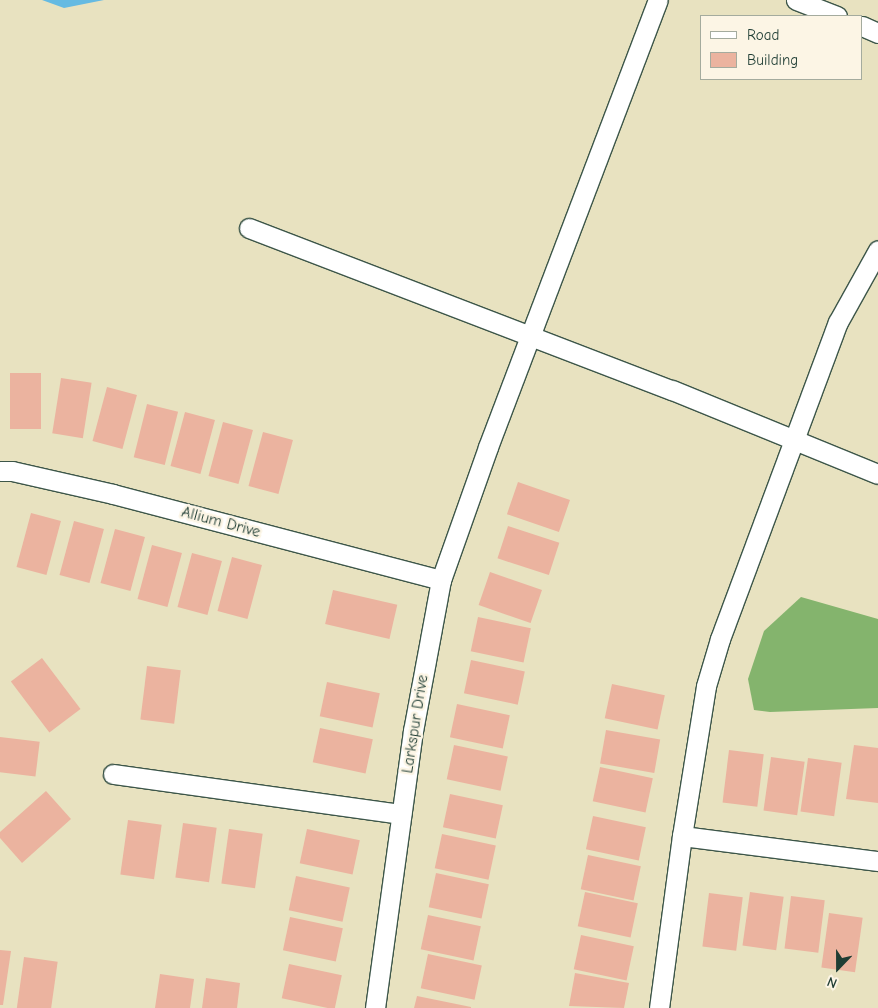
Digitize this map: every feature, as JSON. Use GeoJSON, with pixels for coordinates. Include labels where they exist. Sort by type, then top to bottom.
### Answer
{"type":"FeatureCollection","features":[{"type":"Feature","properties":{"kind":"street","name":"Larkspur Drive"},"geometry":{"type":"LineString","coordinates":[[375,1008],[413,731],[441,580],[488,447],[658,0]]}},
{"type":"Feature","properties":{"kind":"street"},"geometry":{"type":"LineString","coordinates":[[796,0],[834,15]]}},
{"type":"Feature","properties":{"kind":"street"},"geometry":{"type":"LineString","coordinates":[[863,26],[878,33]]}},
{"type":"Feature","properties":{"kind":"street"},"geometry":{"type":"LineString","coordinates":[[249,228],[531,335],[878,474]]}},
{"type":"Feature","properties":{"kind":"street"},"geometry":{"type":"LineString","coordinates":[[659,1008],[682,836],[706,686],[720,639],[838,322],[878,250]]}},
{"type":"Feature","properties":{"kind":"street","name":"Allium Drive"},"geometry":{"type":"LineString","coordinates":[[0,471],[12,471],[113,494],[441,580]]}},
{"type":"Feature","properties":{"kind":"street"},"geometry":{"type":"LineString","coordinates":[[113,774],[401,814]]}},
{"type":"Feature","properties":{"kind":"street"},"geometry":{"type":"LineString","coordinates":[[682,836],[878,861]]}},
{"type":"Feature","properties":{"kind":"green space"},"geometry":{"type":"Polygon","coordinates":[[[801,597],[878,619],[878,708],[770,712],[754,710],[748,679],[764,631],[801,597]]]}},
{"type":"Feature","properties":{"kind":"water"},"geometry":{"type":"Polygon","coordinates":[[[42,0],[104,0],[64,8],[42,0]]]}},
{"type":"Feature","properties":{"kind":"building"},"geometry":{"type":"Polygon","coordinates":[[[10,373],[41,373],[41,429],[10,429],[10,373]]]}},
{"type":"Feature","properties":{"kind":"building"},"geometry":{"type":"Polygon","coordinates":[[[61,378],[92,383],[83,438],[52,433],[61,378]]]}},
{"type":"Feature","properties":{"kind":"building"},"geometry":{"type":"Polygon","coordinates":[[[107,387],[137,395],[122,449],[93,441],[107,387]]]}},
{"type":"Feature","properties":{"kind":"building"},"geometry":{"type":"Polygon","coordinates":[[[147,404],[178,412],[165,465],[134,457],[147,404]]]}},
{"type":"Feature","properties":{"kind":"building"},"geometry":{"type":"Polygon","coordinates":[[[185,412],[215,420],[200,474],[171,466],[185,412]]]}},
{"type":"Feature","properties":{"kind":"building"},"geometry":{"type":"Polygon","coordinates":[[[223,422],[253,430],[238,484],[209,476],[223,422]]]}},
{"type":"Feature","properties":{"kind":"building"},"geometry":{"type":"Polygon","coordinates":[[[263,432],[293,440],[278,494],[249,486],[263,432]]]}},
{"type":"Feature","properties":{"kind":"building"},"geometry":{"type":"Polygon","coordinates":[[[518,482],[570,500],[559,532],[507,514],[518,482]]]}},
{"type":"Feature","properties":{"kind":"building"},"geometry":{"type":"Polygon","coordinates":[[[31,513],[61,521],[46,575],[17,567],[31,513]]]}},
{"type":"Feature","properties":{"kind":"building"},"geometry":{"type":"Polygon","coordinates":[[[74,521],[104,529],[89,583],[60,575],[74,521]]]}},
{"type":"Feature","properties":{"kind":"building"},"geometry":{"type":"Polygon","coordinates":[[[508,526],[559,543],[549,575],[497,558],[508,526]]]}},
{"type":"Feature","properties":{"kind":"building"},"geometry":{"type":"Polygon","coordinates":[[[115,529],[145,537],[130,591],[101,583],[115,529]]]}},
{"type":"Feature","properties":{"kind":"building"},"geometry":{"type":"Polygon","coordinates":[[[152,545],[182,553],[167,607],[138,599],[152,545]]]}},
{"type":"Feature","properties":{"kind":"building"},"geometry":{"type":"Polygon","coordinates":[[[192,553],[222,561],[207,615],[178,607],[192,553]]]}},
{"type":"Feature","properties":{"kind":"building"},"geometry":{"type":"Polygon","coordinates":[[[232,557],[262,565],[247,619],[218,611],[232,557]]]}},
{"type":"Feature","properties":{"kind":"building"},"geometry":{"type":"Polygon","coordinates":[[[490,572],[542,590],[531,623],[479,605],[490,572]]]}},
{"type":"Feature","properties":{"kind":"building"},"geometry":{"type":"Polygon","coordinates":[[[333,590],[397,605],[389,639],[325,624],[333,590]]]}},
{"type":"Feature","properties":{"kind":"building"},"geometry":{"type":"Polygon","coordinates":[[[478,617],[531,628],[524,662],[471,651],[478,617]]]}},
{"type":"Feature","properties":{"kind":"building"},"geometry":{"type":"Polygon","coordinates":[[[42,658],[81,709],[49,733],[11,681],[42,658]]]}},
{"type":"Feature","properties":{"kind":"building"},"geometry":{"type":"Polygon","coordinates":[[[471,660],[525,671],[518,705],[464,693],[471,660]]]}},
{"type":"Feature","properties":{"kind":"building"},"geometry":{"type":"Polygon","coordinates":[[[147,666],[181,670],[174,724],[140,720],[147,666]]]}},
{"type":"Feature","properties":{"kind":"building"},"geometry":{"type":"Polygon","coordinates":[[[327,682],[380,693],[373,727],[320,716],[327,682]]]}},
{"type":"Feature","properties":{"kind":"building"},"geometry":{"type":"Polygon","coordinates":[[[612,684],[665,695],[658,729],[605,718],[612,684]]]}},
{"type":"Feature","properties":{"kind":"building"},"geometry":{"type":"Polygon","coordinates":[[[457,704],[510,715],[503,748],[450,737],[457,704]]]}},
{"type":"Feature","properties":{"kind":"building"},"geometry":{"type":"Polygon","coordinates":[[[320,728],[373,739],[366,773],[313,762],[320,728]]]}},
{"type":"Feature","properties":{"kind":"building"},"geometry":{"type":"Polygon","coordinates":[[[606,730],[660,740],[654,773],[600,763],[606,730]]]}},
{"type":"Feature","properties":{"kind":"building"},"geometry":{"type":"Polygon","coordinates":[[[0,737],[40,742],[35,777],[0,772],[0,737]]]}},
{"type":"Feature","properties":{"kind":"building"},"geometry":{"type":"Polygon","coordinates":[[[454,745],[508,756],[501,791],[447,779],[454,745]]]}},
{"type":"Feature","properties":{"kind":"building"},"geometry":{"type":"Polygon","coordinates":[[[854,745],[878,748],[878,803],[846,799],[854,745]]]}},
{"type":"Feature","properties":{"kind":"building"},"geometry":{"type":"Polygon","coordinates":[[[729,750],[764,754],[757,807],[723,803],[729,750]]]}},
{"type":"Feature","properties":{"kind":"building"},"geometry":{"type":"Polygon","coordinates":[[[771,757],[805,762],[797,815],[763,810],[771,757]]]}},
{"type":"Feature","properties":{"kind":"building"},"geometry":{"type":"Polygon","coordinates":[[[808,758],[842,763],[834,816],[800,811],[808,758]]]}},
{"type":"Feature","properties":{"kind":"building"},"geometry":{"type":"Polygon","coordinates":[[[600,767],[653,778],[646,812],[593,801],[600,767]]]}},
{"type":"Feature","properties":{"kind":"building"},"geometry":{"type":"Polygon","coordinates":[[[46,791],[71,819],[22,863],[0,838],[0,832],[46,791]]]}},
{"type":"Feature","properties":{"kind":"building"},"geometry":{"type":"Polygon","coordinates":[[[450,794],[503,805],[496,838],[443,827],[450,794]]]}},
{"type":"Feature","properties":{"kind":"building"},"geometry":{"type":"Polygon","coordinates":[[[593,816],[646,827],[639,860],[586,849],[593,816]]]}},
{"type":"Feature","properties":{"kind":"building"},"geometry":{"type":"Polygon","coordinates":[[[128,820],[162,825],[154,879],[120,874],[128,820]]]}},
{"type":"Feature","properties":{"kind":"building"},"geometry":{"type":"Polygon","coordinates":[[[183,823],[217,828],[209,882],[175,877],[183,823]]]}},
{"type":"Feature","properties":{"kind":"building"},"geometry":{"type":"Polygon","coordinates":[[[229,829],[263,834],[255,888],[221,883],[229,829]]]}},
{"type":"Feature","properties":{"kind":"building"},"geometry":{"type":"Polygon","coordinates":[[[307,829],[360,840],[353,874],[300,863],[307,829]]]}},
{"type":"Feature","properties":{"kind":"building"},"geometry":{"type":"Polygon","coordinates":[[[442,834],[496,845],[489,880],[435,868],[442,834]]]}},
{"type":"Feature","properties":{"kind":"building"},"geometry":{"type":"Polygon","coordinates":[[[588,855],[641,866],[634,900],[581,889],[588,855]]]}},
{"type":"Feature","properties":{"kind":"building"},"geometry":{"type":"Polygon","coordinates":[[[436,873],[489,884],[482,918],[429,907],[436,873]]]}},
{"type":"Feature","properties":{"kind":"building"},"geometry":{"type":"Polygon","coordinates":[[[296,876],[350,887],[343,922],[289,910],[296,876]]]}},
{"type":"Feature","properties":{"kind":"building"},"geometry":{"type":"Polygon","coordinates":[[[585,892],[638,903],[631,937],[578,926],[585,892]]]}},
{"type":"Feature","properties":{"kind":"building"},"geometry":{"type":"Polygon","coordinates":[[[750,892],[784,897],[776,950],[742,945],[750,892]]]}},
{"type":"Feature","properties":{"kind":"building"},"geometry":{"type":"Polygon","coordinates":[[[709,893],[743,897],[736,951],[702,947],[709,893]]]}},
{"type":"Feature","properties":{"kind":"building"},"geometry":{"type":"Polygon","coordinates":[[[791,896],[825,900],[818,953],[785,949],[791,896]]]}},
{"type":"Feature","properties":{"kind":"building"},"geometry":{"type":"Polygon","coordinates":[[[829,913],[863,918],[855,972],[821,967],[829,913]]]}},
{"type":"Feature","properties":{"kind":"building"},"geometry":{"type":"Polygon","coordinates":[[[428,915],[481,926],[474,960],[421,949],[428,915]]]}},
{"type":"Feature","properties":{"kind":"building"},"geometry":{"type":"Polygon","coordinates":[[[290,917],[343,928],[336,961],[283,950],[290,917]]]}},
{"type":"Feature","properties":{"kind":"building"},"geometry":{"type":"Polygon","coordinates":[[[581,935],[634,946],[627,980],[574,969],[581,935]]]}},
{"type":"Feature","properties":{"kind":"building"},"geometry":{"type":"Polygon","coordinates":[[[0,950],[11,951],[3,1005],[0,1005],[0,950]]]}},
{"type":"Feature","properties":{"kind":"building"},"geometry":{"type":"Polygon","coordinates":[[[428,954],[482,965],[475,1000],[421,988],[428,954]]]}},
{"type":"Feature","properties":{"kind":"building"},"geometry":{"type":"Polygon","coordinates":[[[24,957],[58,962],[51,1008],[17,1008],[24,957]]]}},
{"type":"Feature","properties":{"kind":"building"},"geometry":{"type":"Polygon","coordinates":[[[289,964],[342,975],[335,1008],[282,998],[289,964]]]}},
{"type":"Feature","properties":{"kind":"building"},"geometry":{"type":"Polygon","coordinates":[[[575,973],[629,983],[624,1008],[569,1006],[575,973]]]}},
{"type":"Feature","properties":{"kind":"building"},"geometry":{"type":"Polygon","coordinates":[[[160,974],[194,979],[190,1008],[155,1008],[160,974]]]}},
{"type":"Feature","properties":{"kind":"building"},"geometry":{"type":"Polygon","coordinates":[[[206,978],[240,983],[237,1008],[202,1008],[206,978]]]}},
{"type":"Feature","properties":{"kind":"building"},"geometry":{"type":"Polygon","coordinates":[[[417,996],[471,1007],[471,1008],[414,1008],[417,996]]]}}]}
